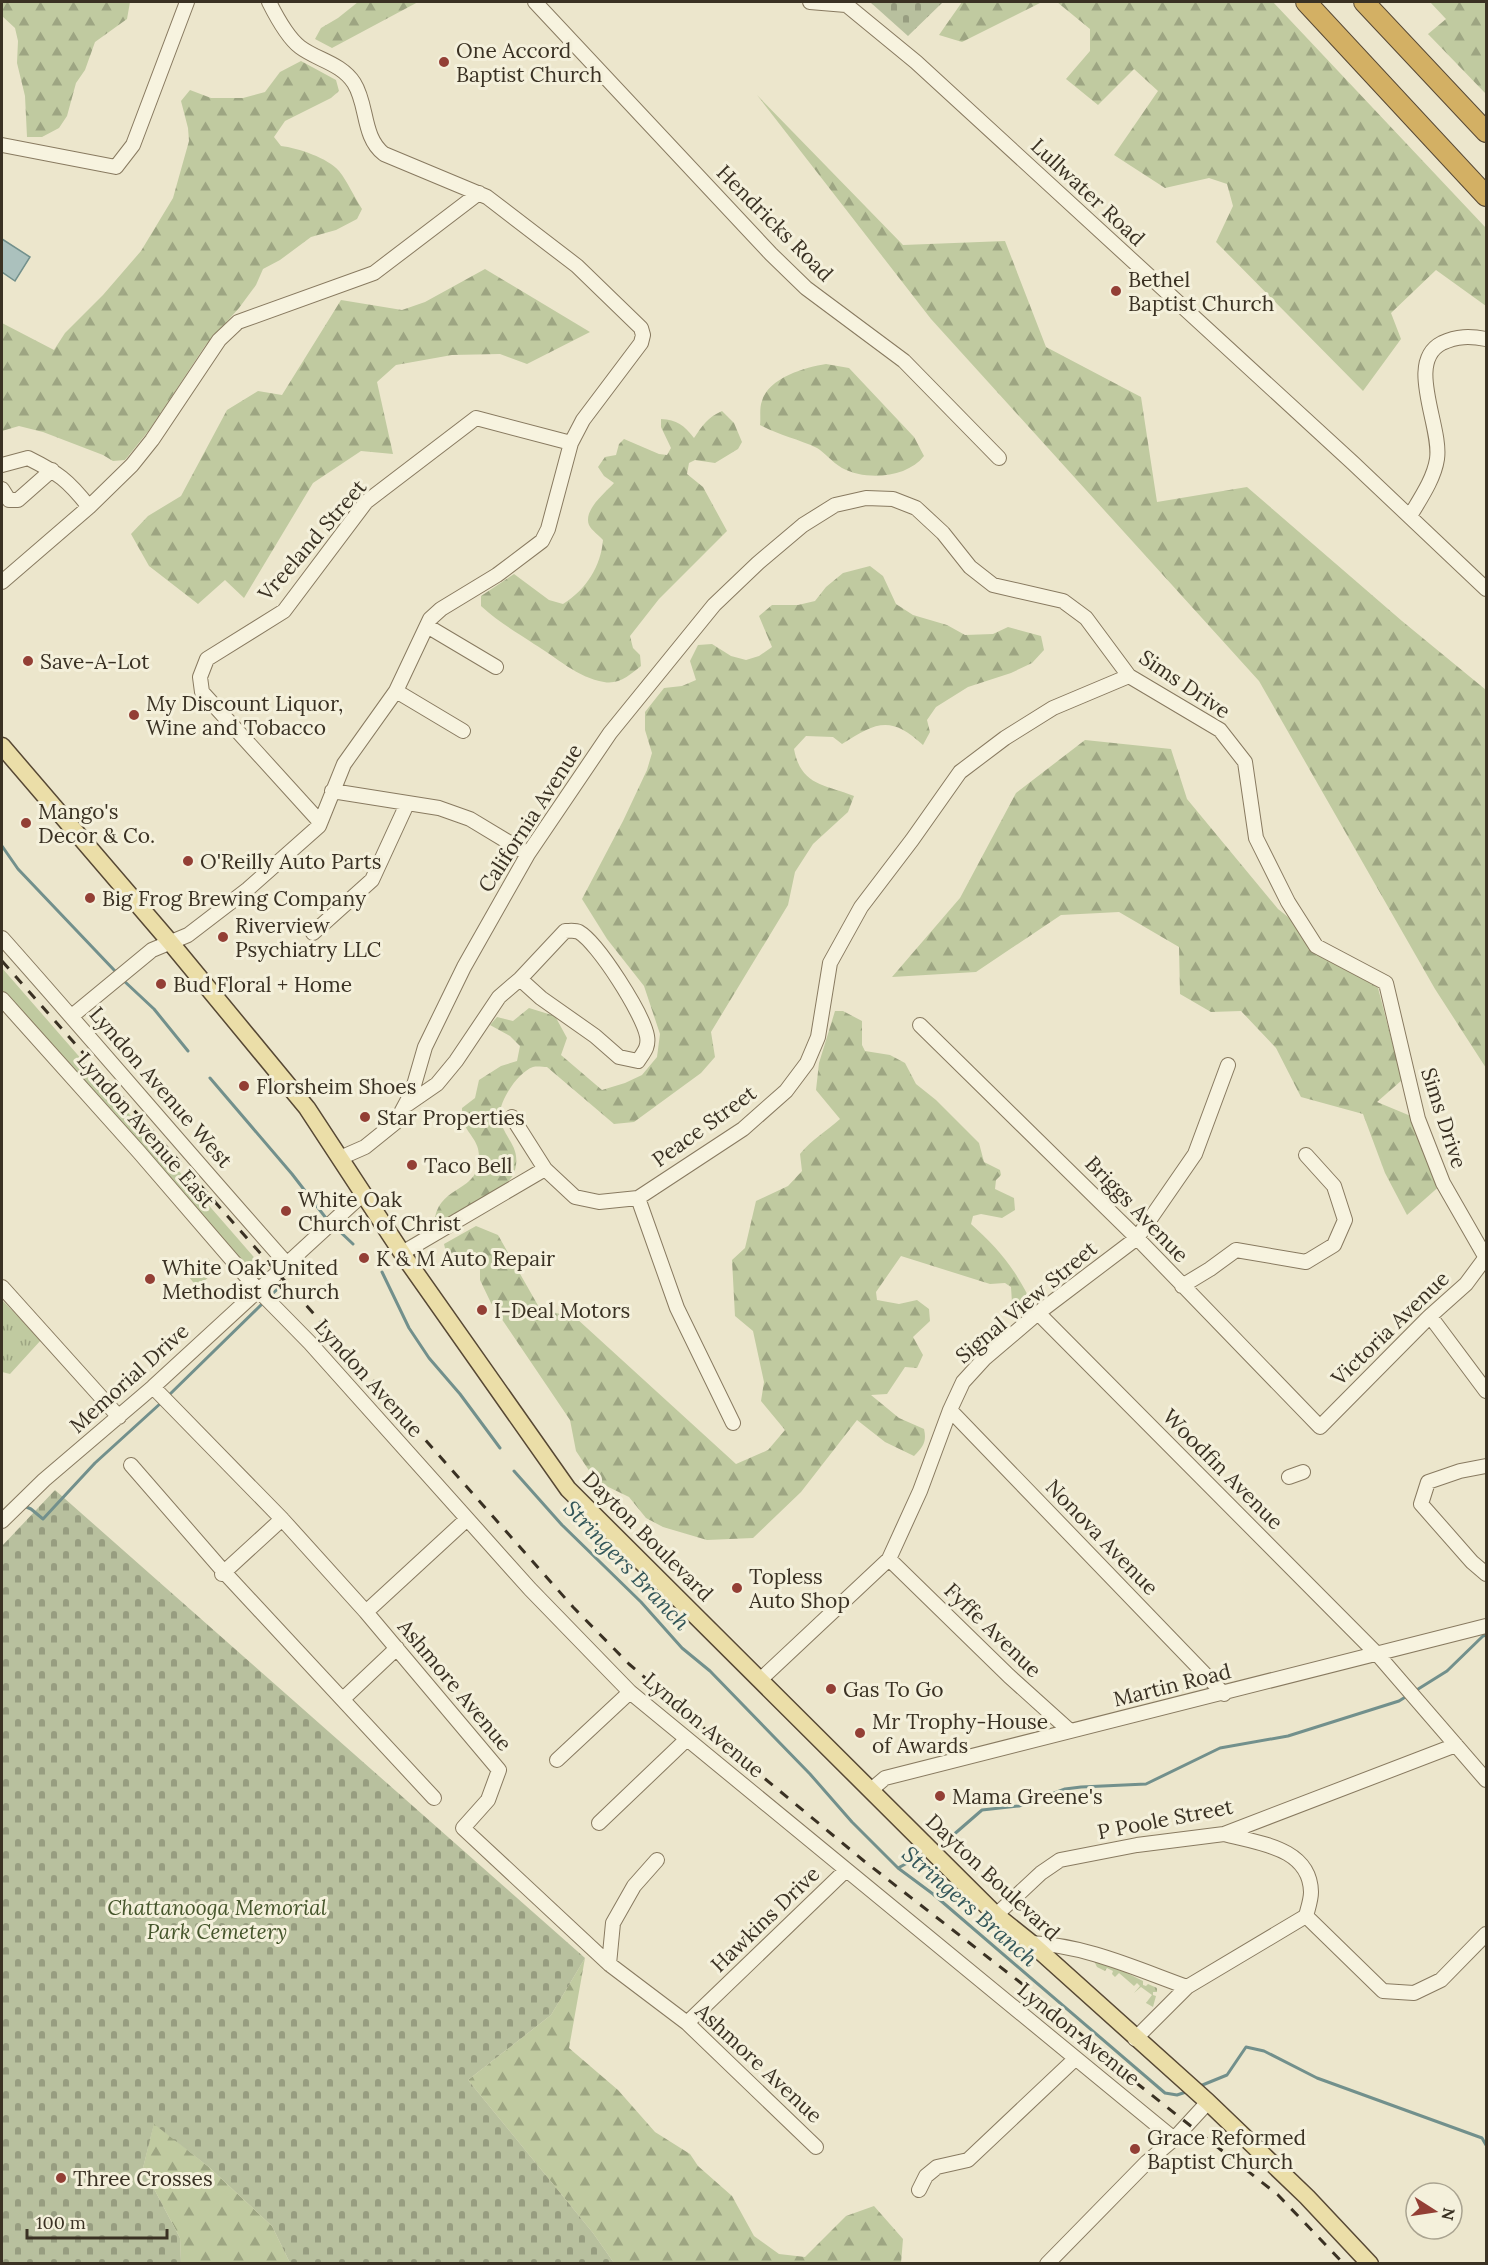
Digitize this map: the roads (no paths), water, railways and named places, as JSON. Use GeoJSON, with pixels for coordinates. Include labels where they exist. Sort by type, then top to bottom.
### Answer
{"type":"FeatureCollection","features":[{"type":"Feature","properties":{"kind":"highway"},"geometry":{"type":"LineString","coordinates":[[1306,2],[1486,196]]}},
{"type":"Feature","properties":{"kind":"highway"},"geometry":{"type":"LineString","coordinates":[[1364,2],[1486,132]]}},
{"type":"Feature","properties":{"kind":"main road","name":"Dayton Boulevard"},"geometry":{"type":"LineString","coordinates":[[2,746],[170,942],[307,1108],[402,1253],[568,1489],[996,1915],[1031,1943],[1208,2102],[1307,2197],[1370,2264]]}},
{"type":"Feature","properties":{"kind":"street"},"geometry":{"type":"LineString","coordinates":[[2,145],[116,167],[133,145],[187,2]]}},
{"type":"Feature","properties":{"kind":"street"},"geometry":{"type":"LineString","coordinates":[[72,1016],[152,950],[188,935],[252,886],[319,826],[344,764],[396,691],[430,619],[441,609],[497,575],[542,541],[548,529],[571,443],[583,420],[641,343],[643,335],[641,328],[577,266],[487,197],[378,150],[369,135],[354,82],[338,67],[298,46],[278,21],[269,2]]}},
{"type":"Feature","properties":{"kind":"street","name":"Hendricks Road"},"geometry":{"type":"LineString","coordinates":[[535,2],[799,282],[904,361],[999,458]]}},
{"type":"Feature","properties":{"kind":"street"},"geometry":{"type":"LineString","coordinates":[[810,2],[844,3]]}},
{"type":"Feature","properties":{"kind":"street","name":"Lullwater Road"},"geometry":{"type":"LineString","coordinates":[[844,3],[916,62],[1410,516],[1486,589]]}},
{"type":"Feature","properties":{"kind":"street"},"geometry":{"type":"LineString","coordinates":[[2,582],[132,465],[152,440],[219,340],[238,322],[374,273],[479,193]]}},
{"type":"Feature","properties":{"kind":"street"},"geometry":{"type":"LineString","coordinates":[[1410,516],[1425,490],[1437,458],[1438,441],[1425,380],[1426,362],[1435,347],[1454,337],[1473,336],[1486,339]]}},
{"type":"Feature","properties":{"kind":"street","name":"Vreeland Street"},"geometry":{"type":"LineString","coordinates":[[320,822],[202,692],[200,677],[207,659],[284,610],[366,502],[476,418],[571,443]]}},
{"type":"Feature","properties":{"kind":"street"},"geometry":{"type":"LineString","coordinates":[[2,465],[28,458],[52,470],[72,485],[88,507]]}},
{"type":"Feature","properties":{"kind":"street"},"geometry":{"type":"LineString","coordinates":[[2,489],[9,500],[18,500],[52,470]]}},
{"type":"Feature","properties":{"kind":"street","name":"Sims Drive"},"geometry":{"type":"LineString","coordinates":[[803,525],[835,505],[866,498],[892,499],[916,508],[943,533],[970,567],[993,585],[1063,601],[1086,618],[1129,676],[1220,730],[1245,762],[1256,838],[1288,902],[1316,946],[1386,983],[1418,1119],[1443,1183],[1486,1257]]}},
{"type":"Feature","properties":{"kind":"street","name":"California Avenue"},"geometry":{"type":"LineString","coordinates":[[340,1158],[365,1147],[379,1137],[396,1122],[408,1104],[425,1047],[444,1004],[528,855],[610,734],[714,605],[758,563],[803,525]]}},
{"type":"Feature","properties":{"kind":"street"},"geometry":{"type":"LineString","coordinates":[[427,626],[496,667]]}},
{"type":"Feature","properties":{"kind":"street","name":"Peace Street"},"geometry":{"type":"LineString","coordinates":[[512,1117],[545,1169],[575,1197],[599,1202],[638,1198],[743,1129],[786,1091],[807,1063],[819,1037],[830,963],[861,907],[960,772],[1005,738],[1053,708],[1129,676]]}},
{"type":"Feature","properties":{"kind":"street"},"geometry":{"type":"LineString","coordinates":[[396,691],[463,731]]}},
{"type":"Feature","properties":{"kind":"street"},"geometry":{"type":"LineString","coordinates":[[332,791],[439,808],[470,819],[528,855]]}},
{"type":"Feature","properties":{"kind":"street"},"geometry":{"type":"LineString","coordinates":[[313,933],[372,880],[407,804]]}},
{"type":"Feature","properties":{"kind":"street"},"geometry":{"type":"LineString","coordinates":[[408,1104],[437,1084],[456,1061],[499,997],[520,979],[565,931],[577,931],[588,940],[620,980],[647,1035],[647,1049],[638,1061],[619,1057],[595,1036],[541,998],[520,979]]}},
{"type":"Feature","properties":{"kind":"street","name":"Lyndon Avenue West"},"geometry":{"type":"LineString","coordinates":[[2,938],[287,1264]]}},
{"type":"Feature","properties":{"kind":"street","name":"Lyndon Avenue East"},"geometry":{"type":"LineString","coordinates":[[2,999],[139,1152],[258,1290]]}},
{"type":"Feature","properties":{"kind":"street","name":"Briggs Avenue"},"geometry":{"type":"LineString","coordinates":[[920,1025],[1137,1238],[1320,1427]]}},
{"type":"Feature","properties":{"kind":"street","name":"Signal View Street"},"geometry":{"type":"LineString","coordinates":[[760,1680],[889,1559],[920,1491],[950,1410],[963,1382],[984,1359],[1038,1313],[1137,1238],[1196,1154],[1228,1065]]}},
{"type":"Feature","properties":{"kind":"street"},"geometry":{"type":"LineString","coordinates":[[1182,1286],[1236,1250],[1306,1262],[1334,1245],[1345,1220],[1334,1186],[1306,1155]]}},
{"type":"Feature","properties":{"kind":"street"},"geometry":{"type":"LineString","coordinates":[[402,1253],[545,1169]]}},
{"type":"Feature","properties":{"kind":"street","name":"Memorial Drive"},"geometry":{"type":"LineString","coordinates":[[2,1521],[44,1480],[153,1387],[363,1194]]}},
{"type":"Feature","properties":{"kind":"street"},"geometry":{"type":"LineString","coordinates":[[638,1198],[678,1308],[733,1423]]}},
{"type":"Feature","properties":{"kind":"street","name":"Victoria Avenue"},"geometry":{"type":"LineString","coordinates":[[1320,1427],[1430,1316],[1466,1284],[1486,1257]]}},
{"type":"Feature","properties":{"kind":"street"},"geometry":{"type":"LineString","coordinates":[[2,1287],[118,1417]]}},
{"type":"Feature","properties":{"kind":"street","name":"Lyndon Avenue"},"geometry":{"type":"LineString","coordinates":[[258,1290],[310,1343],[530,1589],[630,1692],[1174,2139]]}},
{"type":"Feature","properties":{"kind":"street","name":"Woodfin Avenue"},"geometry":{"type":"LineString","coordinates":[[1038,1313],[1378,1655],[1486,1780]]}},
{"type":"Feature","properties":{"kind":"street"},"geometry":{"type":"LineString","coordinates":[[1430,1316],[1486,1390]]}},
{"type":"Feature","properties":{"kind":"street","name":"Ashmore Avenue"},"geometry":{"type":"LineString","coordinates":[[153,1387],[282,1519],[366,1612],[499,1770],[489,1800],[463,1828],[609,1964],[687,2023],[816,2147]]}},
{"type":"Feature","properties":{"kind":"street","name":"Nonova Avenue"},"geometry":{"type":"LineString","coordinates":[[950,1410],[1224,1694]]}},
{"type":"Feature","properties":{"kind":"street"},"geometry":{"type":"LineString","coordinates":[[131,1466],[223,1573],[435,1798]]}},
{"type":"Feature","properties":{"kind":"street"},"geometry":{"type":"LineString","coordinates":[[1486,1466],[1460,1471],[1428,1482],[1421,1504],[1472,1562],[1486,1574]]}},
{"type":"Feature","properties":{"kind":"street"},"geometry":{"type":"LineString","coordinates":[[1289,1477],[1303,1472]]}},
{"type":"Feature","properties":{"kind":"street"},"geometry":{"type":"LineString","coordinates":[[223,1573],[282,1519]]}},
{"type":"Feature","properties":{"kind":"street"},"geometry":{"type":"LineString","coordinates":[[366,1612],[467,1519]]}},
{"type":"Feature","properties":{"kind":"street","name":"Fyffe Avenue"},"geometry":{"type":"LineString","coordinates":[[889,1559],[1009,1676],[1070,1731]]}},
{"type":"Feature","properties":{"kind":"street","name":"Martin Road"},"geometry":{"type":"LineString","coordinates":[[871,1790],[885,1778],[1486,1626]]}},
{"type":"Feature","properties":{"kind":"street"},"geometry":{"type":"LineString","coordinates":[[343,1700],[397,1648]]}},
{"type":"Feature","properties":{"kind":"street"},"geometry":{"type":"LineString","coordinates":[[557,1760],[630,1692]]}},
{"type":"Feature","properties":{"kind":"street"},"geometry":{"type":"LineString","coordinates":[[599,1823],[687,1739]]}},
{"type":"Feature","properties":{"kind":"street","name":"P Poole Street"},"geometry":{"type":"LineString","coordinates":[[996,1915],[1041,1873],[1060,1860],[1137,1845],[1224,1834],[1456,1745]]}},
{"type":"Feature","properties":{"kind":"street"},"geometry":{"type":"LineString","coordinates":[[1136,2039],[1187,1987],[1306,1916],[1311,1893],[1307,1873],[1298,1859],[1288,1852],[1224,1834]]}},
{"type":"Feature","properties":{"kind":"street"},"geometry":{"type":"LineString","coordinates":[[609,1964],[613,1923],[634,1886],[657,1860]]}},
{"type":"Feature","properties":{"kind":"street","name":"Hawkins Drive"},"geometry":{"type":"LineString","coordinates":[[687,2023],[845,1870]]}},
{"type":"Feature","properties":{"kind":"street"},"geometry":{"type":"LineString","coordinates":[[1306,1916],[1383,1991],[1414,1993],[1441,1980],[1486,1934]]}},
{"type":"Feature","properties":{"kind":"street"},"geometry":{"type":"LineString","coordinates":[[1031,1943],[1056,1944],[1087,1952],[1187,1987]]}},
{"type":"Feature","properties":{"kind":"street"},"geometry":{"type":"LineString","coordinates":[[919,2190],[926,2176],[937,2168],[968,2160],[1075,2059]]}},
{"type":"Feature","properties":{"kind":"street"},"geometry":{"type":"LineString","coordinates":[[1047,2264],[1147,2162],[1174,2139],[1208,2102]]}},
{"type":"Feature","properties":{"kind":"water"},"geometry":{"type":"Polygon","coordinates":[[[2,239],[30,257],[15,281],[2,272],[2,239]]]}},
{"type":"Feature","properties":{"kind":"waterway","name":"Stringers Branch"},"geometry":{"type":"LineString","coordinates":[[2,846],[18,869],[115,971]]}},
{"type":"Feature","properties":{"kind":"waterway","name":"Stringers Branch"},"geometry":{"type":"LineString","coordinates":[[123,980],[154,1009],[188,1051]]}},
{"type":"Feature","properties":{"kind":"waterway","name":"Stringers Branch"},"geometry":{"type":"LineString","coordinates":[[210,1078],[292,1174],[329,1222]]}},
{"type":"Feature","properties":{"kind":"waterway","name":"Stringers Branch"},"geometry":{"type":"LineString","coordinates":[[334,1226],[353,1244]]}},
{"type":"Feature","properties":{"kind":"waterway","name":"Stringers Branch"},"geometry":{"type":"LineString","coordinates":[[382,1272],[409,1328],[429,1358],[460,1394],[500,1448]]}},
{"type":"Feature","properties":{"kind":"waterway"},"geometry":{"type":"LineString","coordinates":[[270,1296],[285,1282]]}},
{"type":"Feature","properties":{"kind":"waterway"},"geometry":{"type":"LineString","coordinates":[[167,1397],[263,1303]]}},
{"type":"Feature","properties":{"kind":"waterway"},"geometry":{"type":"LineString","coordinates":[[24,1506],[43,1519],[95,1463],[162,1402]]}},
{"type":"Feature","properties":{"kind":"waterway","name":"Stringers Branch"},"geometry":{"type":"LineString","coordinates":[[514,1471],[562,1525],[641,1602],[682,1648],[710,1671],[898,1868],[933,1894],[1165,2093],[1177,2095],[1189,2091]]}},
{"type":"Feature","properties":{"kind":"waterway"},"geometry":{"type":"LineString","coordinates":[[1415,1691],[1447,1671],[1486,1635]]}},
{"type":"Feature","properties":{"kind":"waterway"},"geometry":{"type":"LineString","coordinates":[[937,1847],[982,1810],[1019,1806],[1065,1789],[1146,1784],[1220,1748],[1288,1736],[1399,1701],[1407,1696]]}},
{"type":"Feature","properties":{"kind":"waterway"},"geometry":{"type":"LineString","coordinates":[[898,1868],[926,1853]]}},
{"type":"Feature","properties":{"kind":"waterway","name":"Stringers Branch"},"geometry":{"type":"LineString","coordinates":[[1200,2086],[1227,2075],[1246,2047],[1264,2051],[1317,2078],[1482,2138],[1486,2145]]}},
{"type":"Feature","properties":{"kind":"railway"},"geometry":{"type":"LineString","coordinates":[[2,961],[573,1607],[629,1664],[864,1861],[1030,1990],[1139,2085],[1278,2195],[1344,2264]]}},
{"type":"Feature","properties":{"kind":"place","name":"One Accord Baptist Church"},"geometry":{"type":"Point","coordinates":[444,62]}},
{"type":"Feature","properties":{"kind":"place","name":"Bethel Baptist Church"},"geometry":{"type":"Point","coordinates":[1116,291]}},
{"type":"Feature","properties":{"kind":"place","name":"Save-A-Lot"},"geometry":{"type":"Point","coordinates":[28,661]}},
{"type":"Feature","properties":{"kind":"place","name":"My Discount Liquor, Wine and Tobacco"},"geometry":{"type":"Point","coordinates":[134,715]}},
{"type":"Feature","properties":{"kind":"place","name":"Mango's Decor & Co."},"geometry":{"type":"Point","coordinates":[26,823]}},
{"type":"Feature","properties":{"kind":"place","name":"O'Reilly Auto Parts"},"geometry":{"type":"Point","coordinates":[188,861]}},
{"type":"Feature","properties":{"kind":"place","name":"Big Frog Brewing Company"},"geometry":{"type":"Point","coordinates":[90,898]}},
{"type":"Feature","properties":{"kind":"place","name":"Riverview Psychiatry LLC"},"geometry":{"type":"Point","coordinates":[223,937]}},
{"type":"Feature","properties":{"kind":"place","name":"Bud Floral + Home"},"geometry":{"type":"Point","coordinates":[161,984]}},
{"type":"Feature","properties":{"kind":"place","name":"Florsheim Shoes"},"geometry":{"type":"Point","coordinates":[244,1086]}},
{"type":"Feature","properties":{"kind":"place","name":"Star Properties"},"geometry":{"type":"Point","coordinates":[365,1117]}},
{"type":"Feature","properties":{"kind":"place","name":"Taco Bell"},"geometry":{"type":"Point","coordinates":[412,1165]}},
{"type":"Feature","properties":{"kind":"place","name":"White Oak Church of Christ"},"geometry":{"type":"Point","coordinates":[286,1211]}},
{"type":"Feature","properties":{"kind":"place","name":"K & M Auto Repair"},"geometry":{"type":"Point","coordinates":[364,1258]}},
{"type":"Feature","properties":{"kind":"place","name":"White Oak United Methodist Church"},"geometry":{"type":"Point","coordinates":[150,1279]}},
{"type":"Feature","properties":{"kind":"place","name":"I-Deal Motors"},"geometry":{"type":"Point","coordinates":[482,1310]}},
{"type":"Feature","properties":{"kind":"place","name":"Topless Auto Shop"},"geometry":{"type":"Point","coordinates":[737,1588]}},
{"type":"Feature","properties":{"kind":"place","name":"Gas To Go"},"geometry":{"type":"Point","coordinates":[831,1689]}},
{"type":"Feature","properties":{"kind":"place","name":"Mr Trophy-House of Awards"},"geometry":{"type":"Point","coordinates":[860,1733]}},
{"type":"Feature","properties":{"kind":"place","name":"Mama Greene's"},"geometry":{"type":"Point","coordinates":[940,1796]}},
{"type":"Feature","properties":{"kind":"place","name":"Grace Reformed Baptist Church"},"geometry":{"type":"Point","coordinates":[1135,2149]}},
{"type":"Feature","properties":{"kind":"place","name":"Three Crosses"},"geometry":{"type":"Point","coordinates":[61,2178]}},
{"type":"Feature","properties":{"kind":"park label","name":"Chattanooga Memorial Park Cemetery"},"geometry":{"type":"Point","coordinates":[217,1919]}}]}
